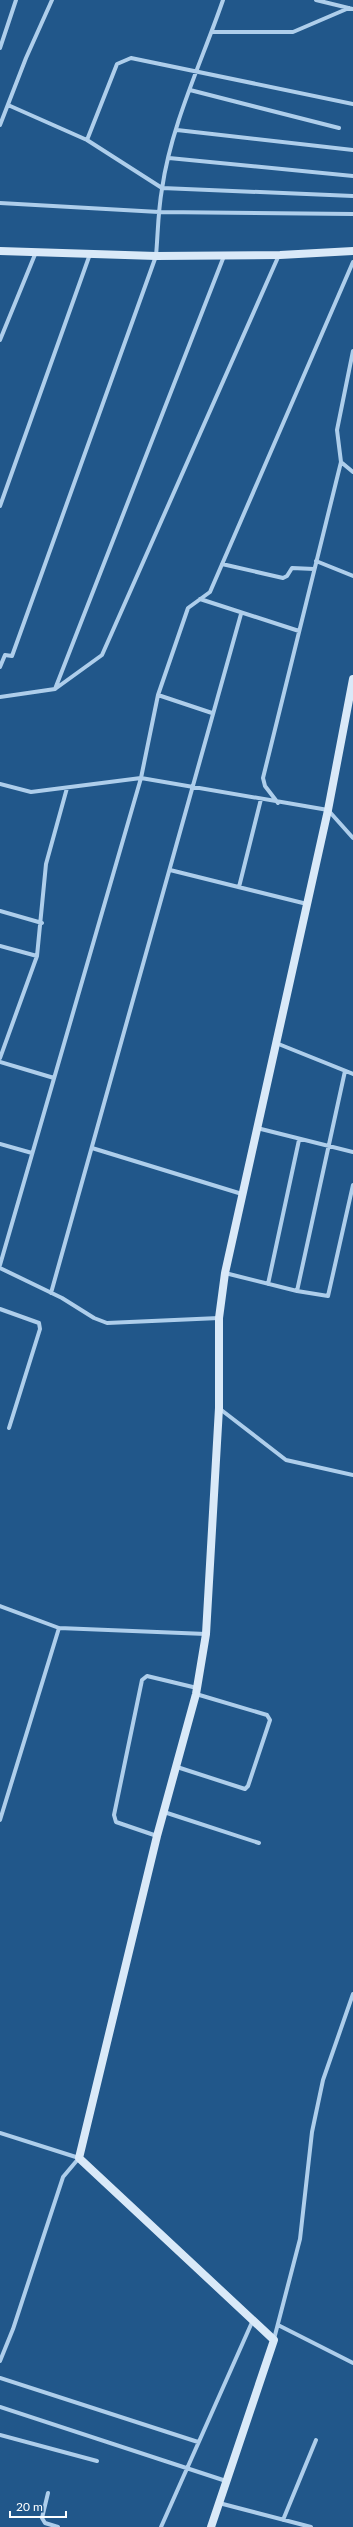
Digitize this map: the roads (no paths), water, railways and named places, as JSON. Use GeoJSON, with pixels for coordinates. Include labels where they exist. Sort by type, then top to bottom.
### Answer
{"type":"FeatureCollection","features":[{"type":"Feature","properties":{"kind":"street"},"geometry":{"type":"LineString","coordinates":[[0,48],[16,0]]}},
{"type":"Feature","properties":{"kind":"street"},"geometry":{"type":"LineString","coordinates":[[0,125],[52,0]]}},
{"type":"Feature","properties":{"kind":"street"},"geometry":{"type":"LineString","coordinates":[[0,668],[5,655],[12,656],[156,256],[162,188],[169,158],[190,90],[223,0]]}},
{"type":"Feature","properties":{"kind":"street"},"geometry":{"type":"LineString","coordinates":[[316,0],[351,9]]}},
{"type":"Feature","properties":{"kind":"street"},"geometry":{"type":"LineString","coordinates":[[212,32],[292,32],[351,9]]}},
{"type":"Feature","properties":{"kind":"street"},"geometry":{"type":"LineString","coordinates":[[87,140],[117,64],[124,59],[131,58],[353,104]]}},
{"type":"Feature","properties":{"kind":"street"},"geometry":{"type":"LineString","coordinates":[[190,90],[339,128]]}},
{"type":"Feature","properties":{"kind":"street"},"geometry":{"type":"LineString","coordinates":[[8,105],[87,140],[162,188],[353,196]]}},
{"type":"Feature","properties":{"kind":"street"},"geometry":{"type":"LineString","coordinates":[[177,130],[353,150]]}},
{"type":"Feature","properties":{"kind":"street"},"geometry":{"type":"LineString","coordinates":[[169,158],[353,176]]}},
{"type":"Feature","properties":{"kind":"street"},"geometry":{"type":"LineString","coordinates":[[0,203],[160,212],[353,214]]}},
{"type":"Feature","properties":{"kind":"street"},"geometry":{"type":"LineString","coordinates":[[0,251],[156,256],[280,255],[353,251]]}},
{"type":"Feature","properties":{"kind":"street"},"geometry":{"type":"LineString","coordinates":[[0,340],[36,251]]}},
{"type":"Feature","properties":{"kind":"street"},"geometry":{"type":"LineString","coordinates":[[0,506],[90,253]]}},
{"type":"Feature","properties":{"kind":"street"},"geometry":{"type":"LineString","coordinates":[[55,689],[224,255]]}},
{"type":"Feature","properties":{"kind":"street"},"geometry":{"type":"LineString","coordinates":[[0,697],[55,689],[102,655],[280,255]]}},
{"type":"Feature","properties":{"kind":"street"},"geometry":{"type":"LineString","coordinates":[[0,1265],[2,1252],[141,778],[158,695],[188,608],[210,592],[353,262]]}},
{"type":"Feature","properties":{"kind":"street"},"geometry":{"type":"LineString","coordinates":[[278,803],[266,786],[263,778],[341,462],[337,430],[353,351]]}},
{"type":"Feature","properties":{"kind":"street"},"geometry":{"type":"LineString","coordinates":[[341,462],[353,472]]}},
{"type":"Feature","properties":{"kind":"street"},"geometry":{"type":"LineString","coordinates":[[316,561],[353,576]]}},
{"type":"Feature","properties":{"kind":"street"},"geometry":{"type":"LineString","coordinates":[[222,564],[283,578],[287,576],[292,568],[314,569]]}},
{"type":"Feature","properties":{"kind":"street"},"geometry":{"type":"LineString","coordinates":[[200,599],[242,614],[299,630]]}},
{"type":"Feature","properties":{"kind":"street"},"geometry":{"type":"LineString","coordinates":[[51,1292],[194,786],[212,713],[242,614]]}},
{"type":"Feature","properties":{"kind":"street"},"geometry":{"type":"LineString","coordinates":[[0,2361],[13,2329],[63,2177],[79,2158],[157,1836],[197,1691],[206,1634],[219,1408],[219,1318],[225,1273],[328,810],[353,679]]}},
{"type":"Feature","properties":{"kind":"street"},"geometry":{"type":"LineString","coordinates":[[158,695],[212,713]]}},
{"type":"Feature","properties":{"kind":"street"},"geometry":{"type":"LineString","coordinates":[[0,784],[32,792],[141,778],[194,786],[278,803],[328,810],[353,838]]}},
{"type":"Feature","properties":{"kind":"street"},"geometry":{"type":"LineString","coordinates":[[0,1058],[38,956],[46,864],[67,788]]}},
{"type":"Feature","properties":{"kind":"street"},"geometry":{"type":"LineString","coordinates":[[239,887],[261,799]]}},
{"type":"Feature","properties":{"kind":"street"},"geometry":{"type":"LineString","coordinates":[[170,870],[307,904]]}},
{"type":"Feature","properties":{"kind":"street"},"geometry":{"type":"LineString","coordinates":[[0,911],[42,923]]}},
{"type":"Feature","properties":{"kind":"street"},"geometry":{"type":"LineString","coordinates":[[0,946],[38,956]]}},
{"type":"Feature","properties":{"kind":"street"},"geometry":{"type":"LineString","coordinates":[[276,1042],[353,1074]]}},
{"type":"Feature","properties":{"kind":"street"},"geometry":{"type":"LineString","coordinates":[[0,1062],[54,1078]]}},
{"type":"Feature","properties":{"kind":"street"},"geometry":{"type":"LineString","coordinates":[[297,1291],[345,1071]]}},
{"type":"Feature","properties":{"kind":"street"},"geometry":{"type":"LineString","coordinates":[[257,1128],[299,1140],[353,1152]]}},
{"type":"Feature","properties":{"kind":"street"},"geometry":{"type":"LineString","coordinates":[[268,1284],[299,1140]]}},
{"type":"Feature","properties":{"kind":"street"},"geometry":{"type":"LineString","coordinates":[[0,1144],[32,1153]]}},
{"type":"Feature","properties":{"kind":"street"},"geometry":{"type":"LineString","coordinates":[[92,1148],[243,1194]]}},
{"type":"Feature","properties":{"kind":"street"},"geometry":{"type":"LineString","coordinates":[[225,1273],[297,1291],[328,1296],[353,1185]]}},
{"type":"Feature","properties":{"kind":"street"},"geometry":{"type":"LineString","coordinates":[[0,1268],[51,1292],[94,1318],[107,1323],[219,1318]]}},
{"type":"Feature","properties":{"kind":"street"},"geometry":{"type":"LineString","coordinates":[[0,1309],[39,1324],[40,1329],[9,1428]]}},
{"type":"Feature","properties":{"kind":"street"},"geometry":{"type":"LineString","coordinates":[[219,1408],[286,1460],[353,1475]]}},
{"type":"Feature","properties":{"kind":"street"},"geometry":{"type":"LineString","coordinates":[[0,1606],[59,1628],[206,1634]]}},
{"type":"Feature","properties":{"kind":"street"},"geometry":{"type":"LineString","coordinates":[[0,1820],[59,1628]]}},
{"type":"Feature","properties":{"kind":"street"},"geometry":{"type":"LineString","coordinates":[[157,1836],[116,1822],[114,1816],[142,1680],[147,1676],[197,1691],[267,1715],[270,1720],[248,1786],[245,1789],[177,1767]]}},
{"type":"Feature","properties":{"kind":"street"},"geometry":{"type":"LineString","coordinates":[[164,1812],[259,1843]]}},
{"type":"Feature","properties":{"kind":"street"},"geometry":{"type":"LineString","coordinates":[[211,2527],[278,2325],[300,2239],[312,2132],[323,2080],[353,1994]]}},
{"type":"Feature","properties":{"kind":"street"},"geometry":{"type":"LineString","coordinates":[[0,2133],[79,2158],[274,2340]]}},
{"type":"Feature","properties":{"kind":"street"},"geometry":{"type":"LineString","coordinates":[[161,2527],[253,2320]]}},
{"type":"Feature","properties":{"kind":"street"},"geometry":{"type":"LineString","coordinates":[[278,2325],[353,2363]]}},
{"type":"Feature","properties":{"kind":"street"},"geometry":{"type":"LineString","coordinates":[[0,2378],[198,2442]]}},
{"type":"Feature","properties":{"kind":"street"},"geometry":{"type":"LineString","coordinates":[[0,2407],[226,2481]]}},
{"type":"Feature","properties":{"kind":"street"},"geometry":{"type":"LineString","coordinates":[[0,2435],[97,2461]]}},
{"type":"Feature","properties":{"kind":"street"},"geometry":{"type":"LineString","coordinates":[[283,2520],[316,2440]]}},
{"type":"Feature","properties":{"kind":"street"},"geometry":{"type":"LineString","coordinates":[[48,2493],[42,2518],[45,2523],[58,2527]]}},
{"type":"Feature","properties":{"kind":"street"},"geometry":{"type":"LineString","coordinates":[[219,2503],[311,2527]]}}]}
